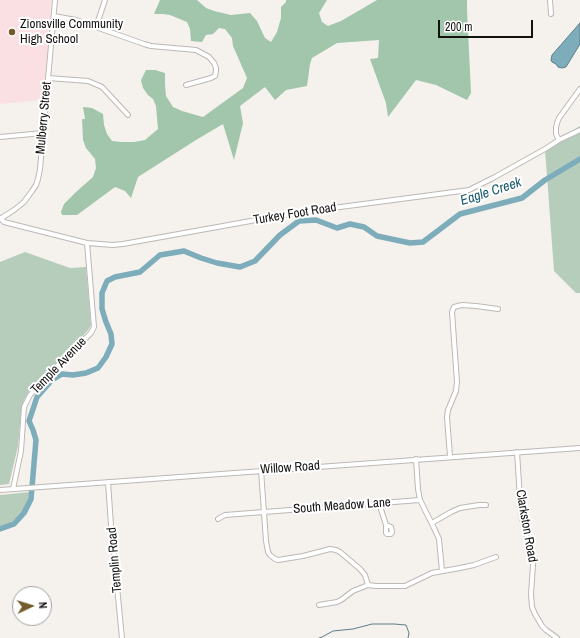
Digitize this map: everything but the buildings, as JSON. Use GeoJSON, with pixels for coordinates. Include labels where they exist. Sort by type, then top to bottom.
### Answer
{"type":"FeatureCollection","features":[{"type":"Feature","properties":{"kind":"street","name":"Mulberry Street"},"geometry":{"type":"LineString","coordinates":[[0,218],[19,207],[36,185],[40,169],[55,0]]}},
{"type":"Feature","properties":{"kind":"street"},"geometry":{"type":"LineString","coordinates":[[96,27],[105,0]]}},
{"type":"Feature","properties":{"kind":"street"},"geometry":{"type":"LineString","coordinates":[[550,0],[551,14]]}},
{"type":"Feature","properties":{"kind":"street"},"geometry":{"type":"LineString","coordinates":[[54,16],[76,20],[151,46],[196,50],[209,57],[216,68],[215,76],[186,85]]}},
{"type":"Feature","properties":{"kind":"street"},"geometry":{"type":"LineString","coordinates":[[48,78],[88,82],[102,87],[128,115]]}},
{"type":"Feature","properties":{"kind":"street"},"geometry":{"type":"LineString","coordinates":[[559,140],[556,134],[556,128],[559,118],[580,89]]}},
{"type":"Feature","properties":{"kind":"street","name":"Turkey Foot Road"},"geometry":{"type":"LineString","coordinates":[[0,218],[4,222],[87,243],[113,246],[295,213],[469,190],[580,130]]}},
{"type":"Feature","properties":{"kind":"street"},"geometry":{"type":"LineString","coordinates":[[0,137],[43,133]]}},
{"type":"Feature","properties":{"kind":"street","name":"Temple Avenue"},"geometry":{"type":"LineString","coordinates":[[13,489],[21,451],[24,407],[30,395],[91,333],[94,327],[87,243]]}},
{"type":"Feature","properties":{"kind":"street"},"geometry":{"type":"LineString","coordinates":[[450,456],[447,417],[458,382],[452,312],[454,307],[469,305],[498,309]]}},
{"type":"Feature","properties":{"kind":"street","name":"Willow Road"},"geometry":{"type":"LineString","coordinates":[[0,490],[450,456],[580,448]]}},
{"type":"Feature","properties":{"kind":"street","name":"Clarkston Road"},"geometry":{"type":"LineString","coordinates":[[516,452],[521,514],[533,559],[531,594],[532,606],[542,626],[557,638]]}},
{"type":"Feature","properties":{"kind":"street"},"geometry":{"type":"LineString","coordinates":[[416,459],[420,500],[439,539],[442,571]]}},
{"type":"Feature","properties":{"kind":"street"},"geometry":{"type":"LineString","coordinates":[[261,470],[267,547],[270,555],[278,560],[303,556],[330,549],[336,550],[360,569],[368,584]]}},
{"type":"Feature","properties":{"kind":"street","name":"Templin Road"},"geometry":{"type":"LineString","coordinates":[[108,482],[122,638]]}},
{"type":"Feature","properties":{"kind":"street","name":"South Meadow Lane"},"geometry":{"type":"LineString","coordinates":[[218,518],[225,515],[420,500]]}},
{"type":"Feature","properties":{"kind":"street"},"geometry":{"type":"LineString","coordinates":[[379,503],[386,525]]}},
{"type":"Feature","properties":{"kind":"street"},"geometry":{"type":"LineString","coordinates":[[432,523],[460,508],[486,505]]}},
{"type":"Feature","properties":{"kind":"street"},"geometry":{"type":"LineString","coordinates":[[319,605],[337,602],[352,591],[368,584],[376,586],[405,586],[432,573],[474,565],[496,556]]}},
{"type":"Feature","properties":{"kind":"shaded area","name":"Zionsville Community High School"},"geometry":{"type":"Polygon","coordinates":[[[0,0],[51,0],[47,59],[41,100],[0,104],[0,0]]]}},
{"type":"Feature","properties":{"kind":"green space"},"geometry":{"type":"Polygon","coordinates":[[[160,0],[197,0],[206,8],[214,11],[231,15],[250,13],[257,21],[265,38],[271,42],[277,32],[281,18],[281,7],[286,0],[327,0],[319,13],[322,22],[328,26],[341,21],[377,0],[467,0],[471,93],[467,100],[436,85],[416,80],[388,117],[386,103],[370,59],[378,58],[379,40],[337,43],[312,58],[307,86],[286,90],[275,100],[265,87],[240,106],[243,123],[234,160],[223,124],[138,177],[131,198],[125,191],[115,187],[77,215],[62,215],[61,212],[64,204],[93,177],[96,168],[95,159],[86,148],[83,140],[82,119],[85,119],[83,107],[92,108],[103,114],[107,134],[112,141],[134,142],[145,140],[158,129],[156,106],[153,99],[143,88],[141,80],[146,70],[155,70],[165,73],[166,96],[173,107],[203,117],[243,88],[247,78],[233,46],[232,38],[225,29],[219,28],[213,34],[206,35],[202,42],[191,41],[190,29],[187,22],[170,15],[154,14],[160,0]]]}},
{"type":"Feature","properties":{"kind":"green space"},"geometry":{"type":"Polygon","coordinates":[[[580,126],[580,293],[576,293],[554,271],[545,149],[580,126]]]}},
{"type":"Feature","properties":{"kind":"green space"},"geometry":{"type":"Polygon","coordinates":[[[25,252],[70,268],[86,267],[91,325],[61,360],[31,388],[24,400],[21,412],[18,446],[9,484],[0,485],[0,262],[25,252]]]}},
{"type":"Feature","properties":{"kind":"green space"},"geometry":{"type":"Polygon","coordinates":[[[30,492],[24,513],[14,524],[0,529],[0,495],[30,492]]]}},
{"type":"Feature","properties":{"kind":"water"},"geometry":{"type":"Polygon","coordinates":[[[580,23],[580,44],[566,67],[558,67],[551,60],[552,55],[580,23]]]}},
{"type":"Feature","properties":{"kind":"waterway","name":"Eagle Creek"},"geometry":{"type":"LineString","coordinates":[[0,529],[14,524],[24,513],[31,499],[36,440],[29,421],[37,397],[52,380],[62,374],[73,375],[86,373],[98,368],[106,357],[112,344],[111,334],[102,309],[102,293],[107,281],[115,277],[140,272],[160,255],[184,251],[217,263],[240,267],[255,261],[280,235],[299,221],[316,220],[337,228],[350,224],[364,227],[377,236],[410,243],[423,242],[460,214],[522,198],[545,180],[580,159]]}},
{"type":"Feature","properties":{"kind":"waterway"},"geometry":{"type":"LineString","coordinates":[[319,638],[333,631],[353,629],[372,624],[406,625],[409,633],[408,638]]}},
{"type":"Feature","properties":{"kind":"place","name":"Zionsville Community High School"},"geometry":{"type":"Point","coordinates":[12,32]}}]}
